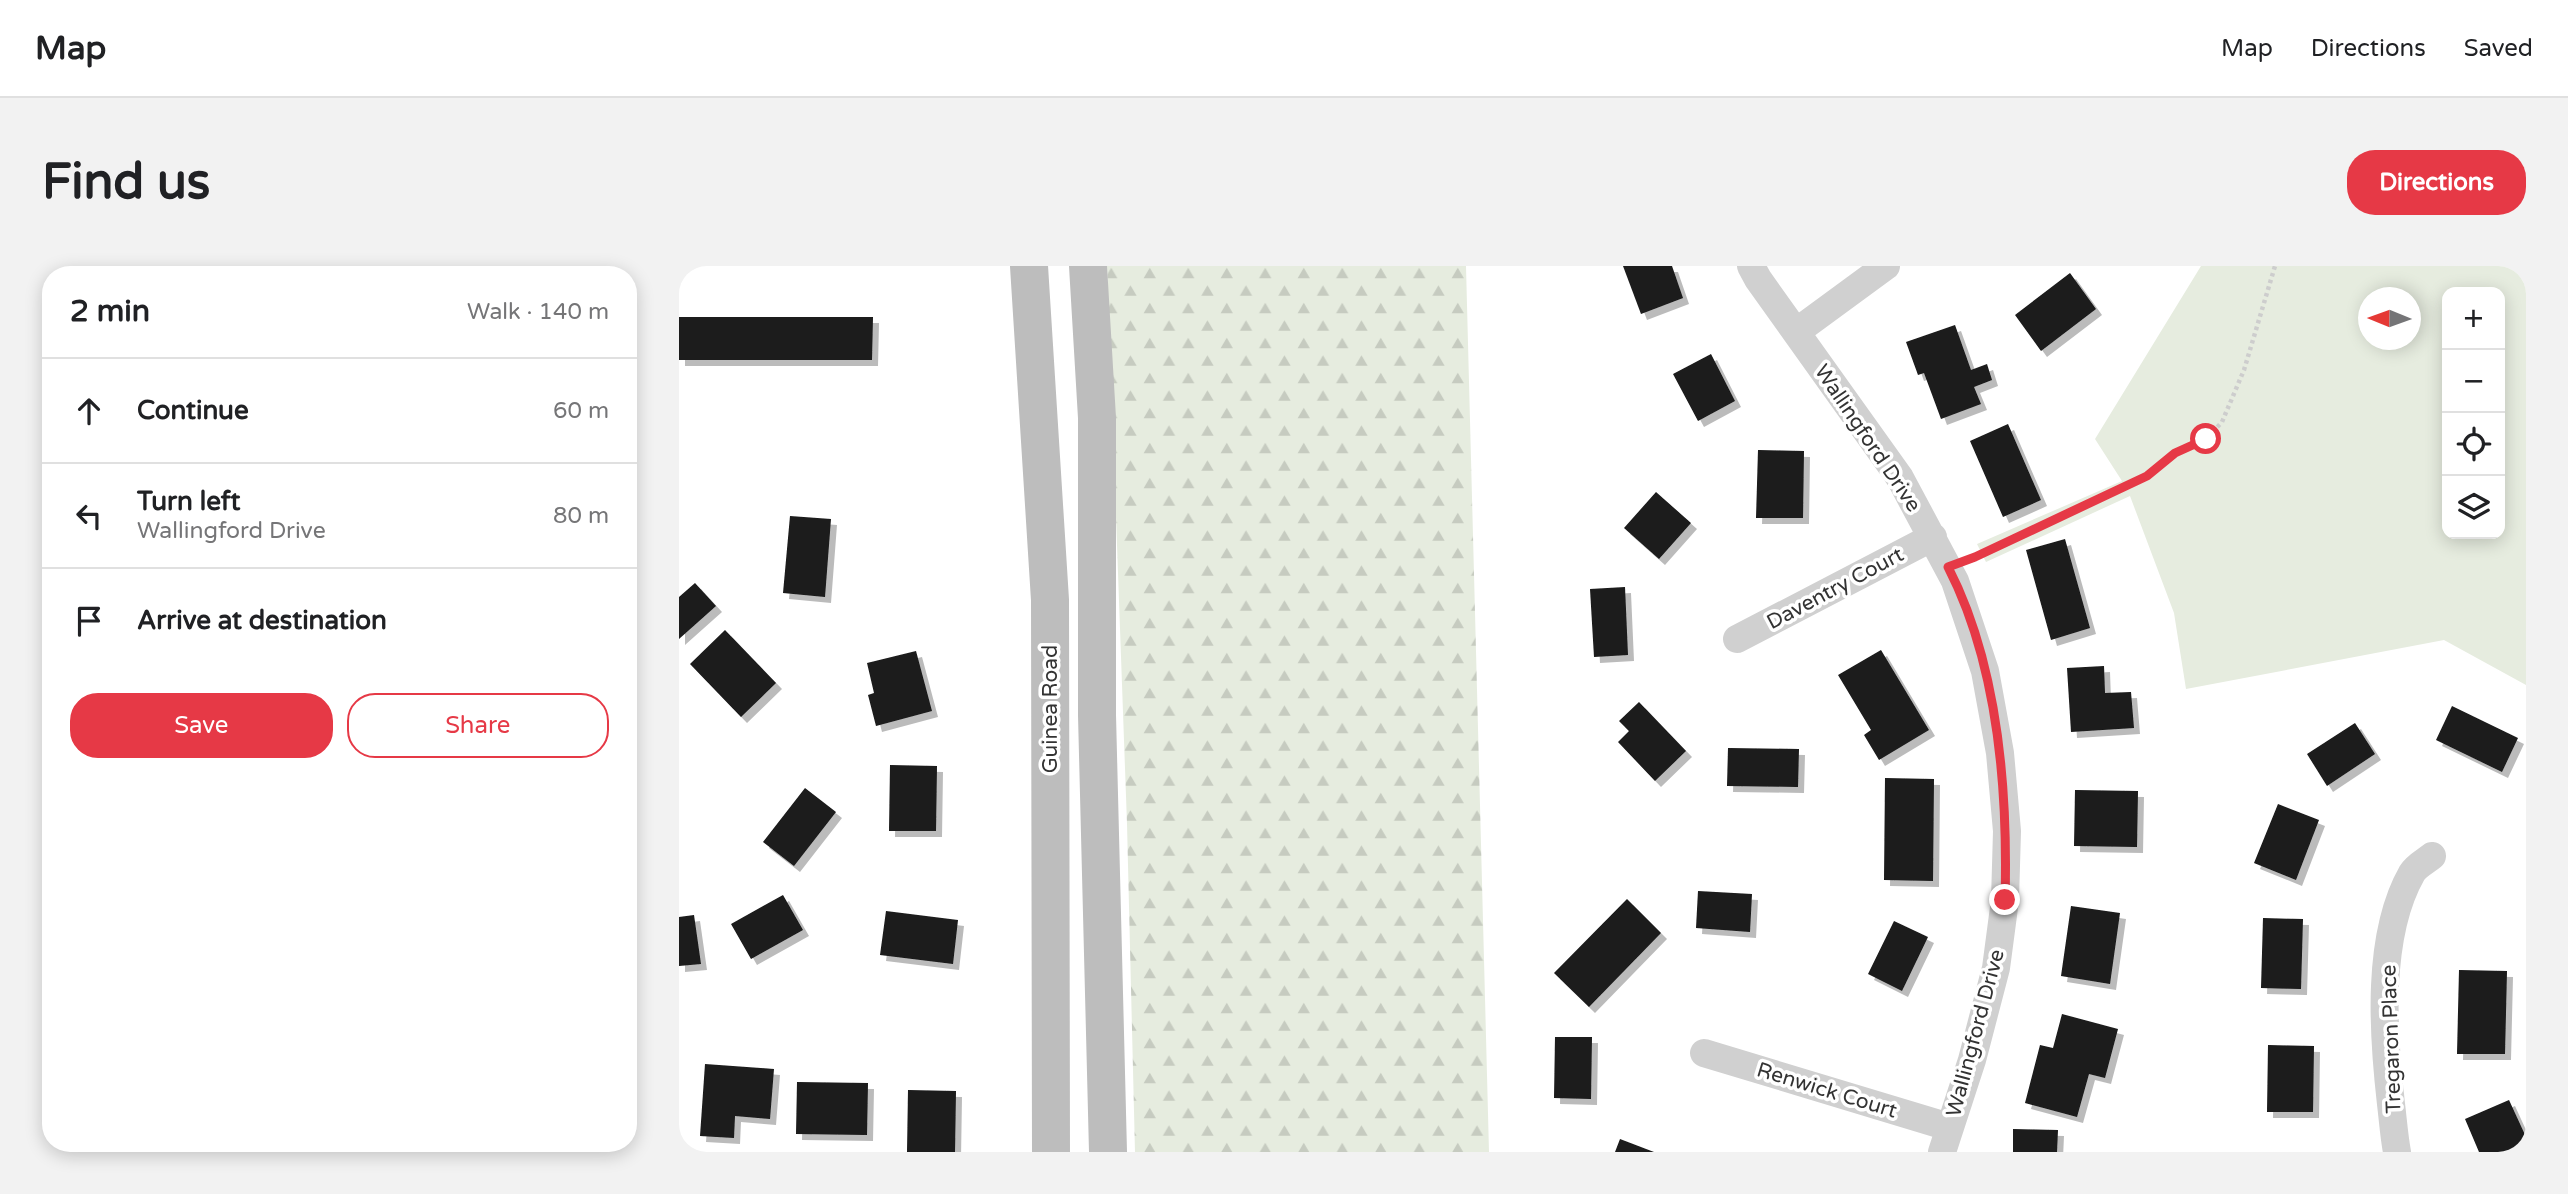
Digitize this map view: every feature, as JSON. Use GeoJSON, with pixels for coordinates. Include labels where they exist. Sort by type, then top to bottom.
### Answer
{"type":"FeatureCollection","features":[{"type":"Feature","properties":{"kind":"main road","name":"Guinea Road"},"geometry":{"type":"LineString","coordinates":[[1029,266],[1050,600],[1051,1152]]}},
{"type":"Feature","properties":{"kind":"main road"},"geometry":{"type":"LineString","coordinates":[[1088,266],[1097,418],[1097,715],[1108,1152]]}},
{"type":"Feature","properties":{"kind":"street","name":"Wallingford Drive"},"geometry":{"type":"LineString","coordinates":[[1751,266],[1901,478],[1948,567],[1985,671],[2000,752],[2007,831],[2005,900],[1996,968],[1972,1060],[1946,1140]]}},
{"type":"Feature","properties":{"kind":"street"},"geometry":{"type":"LineString","coordinates":[[1796,332],[1886,266]]}},
{"type":"Feature","properties":{"kind":"street","name":"Daventry Court"},"geometry":{"type":"LineString","coordinates":[[1737,639],[1933,537]]}},
{"type":"Feature","properties":{"kind":"street","name":"Tregaron Place"},"geometry":{"type":"LineString","coordinates":[[2397,1152],[2388,1073],[2388,952],[2396,914],[2413,870],[2432,856]]}},
{"type":"Feature","properties":{"kind":"street","name":"Renwick Court"},"geometry":{"type":"LineString","coordinates":[[1704,1053],[1946,1140]]}},
{"type":"Feature","properties":{"kind":"path"},"geometry":{"type":"LineString","coordinates":[[1948,567],[1975,557],[2147,476],[2175,453],[2206,439],[2221,422],[2244,370],[2275,266]]}},
{"type":"Feature","properties":{"kind":"green space"},"geometry":{"type":"Polygon","coordinates":[[[1107,266],[1466,266],[1489,1152],[1135,1152],[1127,824],[1107,266]]]}},
{"type":"Feature","properties":{"kind":"green space"},"geometry":{"type":"Polygon","coordinates":[[[2201,266],[2526,266],[2526,685],[2444,640],[2186,689],[2174,613],[2130,496],[1986,562],[1977,544],[2122,481],[2095,439],[2201,266]]]}},
{"type":"Feature","properties":{"kind":"building"},"geometry":{"type":"Polygon","coordinates":[[[1623,266],[1672,266],[1683,298],[1641,314],[1623,266]]]}},
{"type":"Feature","properties":{"kind":"building"},"geometry":{"type":"Polygon","coordinates":[[[2070,273],[2096,309],[2041,351],[2015,315],[2070,273]]]}},
{"type":"Feature","properties":{"kind":"building"},"geometry":{"type":"Polygon","coordinates":[[[679,317],[873,317],[872,360],[679,360],[679,317]]]}},
{"type":"Feature","properties":{"kind":"building"},"geometry":{"type":"Polygon","coordinates":[[[1955,325],[1971,370],[1987,364],[1992,380],[1974,387],[1981,404],[1941,419],[1924,373],[1918,375],[1906,342],[1955,325]]]}},
{"type":"Feature","properties":{"kind":"building"},"geometry":{"type":"Polygon","coordinates":[[[1711,354],[1735,401],[1698,421],[1673,374],[1711,354]]]}},
{"type":"Feature","properties":{"kind":"building"},"geometry":{"type":"Polygon","coordinates":[[[2008,424],[2041,500],[2003,517],[1970,441],[2008,424]]]}},
{"type":"Feature","properties":{"kind":"building"},"geometry":{"type":"Polygon","coordinates":[[[1758,450],[1804,451],[1803,518],[1756,518],[1758,450]]]}},
{"type":"Feature","properties":{"kind":"building"},"geometry":{"type":"Polygon","coordinates":[[[1656,492],[1691,523],[1659,559],[1624,528],[1656,492]]]}},
{"type":"Feature","properties":{"kind":"building"},"geometry":{"type":"Polygon","coordinates":[[[790,516],[831,519],[825,597],[783,593],[790,516]]]}},
{"type":"Feature","properties":{"kind":"building"},"geometry":{"type":"Polygon","coordinates":[[[2065,539],[2090,628],[2051,640],[2026,550],[2065,539]]]}},
{"type":"Feature","properties":{"kind":"building"},"geometry":{"type":"Polygon","coordinates":[[[695,583],[716,606],[679,639],[679,597],[695,583]]]}},
{"type":"Feature","properties":{"kind":"building"},"geometry":{"type":"Polygon","coordinates":[[[1625,587],[1628,655],[1594,657],[1590,589],[1625,587]]]}},
{"type":"Feature","properties":{"kind":"building"},"geometry":{"type":"Polygon","coordinates":[[[725,630],[776,683],[741,717],[690,664],[725,630]]]}},
{"type":"Feature","properties":{"kind":"building"},"geometry":{"type":"Polygon","coordinates":[[[1881,650],[1929,730],[1879,760],[1864,735],[1871,730],[1838,675],[1881,650]]]}},
{"type":"Feature","properties":{"kind":"building"},"geometry":{"type":"Polygon","coordinates":[[[916,651],[932,711],[876,726],[868,695],[874,693],[867,663],[916,651]]]}},
{"type":"Feature","properties":{"kind":"building"},"geometry":{"type":"Polygon","coordinates":[[[2104,666],[2105,693],[2131,692],[2134,728],[2071,732],[2067,668],[2104,666]]]}},
{"type":"Feature","properties":{"kind":"building"},"geometry":{"type":"Polygon","coordinates":[[[1639,702],[1686,751],[1655,781],[1618,742],[1629,731],[1619,721],[1639,702]]]}},
{"type":"Feature","properties":{"kind":"building"},"geometry":{"type":"Polygon","coordinates":[[[2452,706],[2518,738],[2502,772],[2436,740],[2452,706]]]}},
{"type":"Feature","properties":{"kind":"building"},"geometry":{"type":"Polygon","coordinates":[[[2355,723],[2375,754],[2327,786],[2307,754],[2355,723]]]}},
{"type":"Feature","properties":{"kind":"building"},"geometry":{"type":"Polygon","coordinates":[[[1728,748],[1799,749],[1798,787],[1727,786],[1728,748]]]}},
{"type":"Feature","properties":{"kind":"building"},"geometry":{"type":"Polygon","coordinates":[[[890,765],[937,766],[936,831],[889,831],[890,765]]]}},
{"type":"Feature","properties":{"kind":"building"},"geometry":{"type":"Polygon","coordinates":[[[1885,778],[1934,779],[1933,881],[1884,880],[1885,778]]]}},
{"type":"Feature","properties":{"kind":"building"},"geometry":{"type":"Polygon","coordinates":[[[805,788],[836,812],[794,866],[763,842],[805,788]]]}},
{"type":"Feature","properties":{"kind":"building"},"geometry":{"type":"Polygon","coordinates":[[[2075,790],[2138,791],[2137,847],[2074,846],[2075,790]]]}},
{"type":"Feature","properties":{"kind":"building"},"geometry":{"type":"Polygon","coordinates":[[[2278,804],[2319,820],[2296,880],[2254,863],[2278,804]]]}},
{"type":"Feature","properties":{"kind":"building"},"geometry":{"type":"Polygon","coordinates":[[[1698,891],[1752,894],[1750,932],[1696,928],[1698,891]]]}},
{"type":"Feature","properties":{"kind":"building"},"geometry":{"type":"Polygon","coordinates":[[[783,895],[803,930],[751,959],[731,924],[783,895]]]}},
{"type":"Feature","properties":{"kind":"building"},"geometry":{"type":"Polygon","coordinates":[[[1627,899],[1661,933],[1589,1007],[1554,973],[1627,899]]]}},
{"type":"Feature","properties":{"kind":"building"},"geometry":{"type":"Polygon","coordinates":[[[2071,906],[2120,913],[2110,984],[2061,976],[2071,906]]]}},
{"type":"Feature","properties":{"kind":"building"},"geometry":{"type":"Polygon","coordinates":[[[886,911],[958,920],[953,964],[880,955],[886,911]]]}},
{"type":"Feature","properties":{"kind":"building"},"geometry":{"type":"Polygon","coordinates":[[[694,915],[701,964],[679,966],[679,917],[694,915]]]}},
{"type":"Feature","properties":{"kind":"building"},"geometry":{"type":"Polygon","coordinates":[[[2263,918],[2303,919],[2301,989],[2261,988],[2263,918]]]}},
{"type":"Feature","properties":{"kind":"building"},"geometry":{"type":"Polygon","coordinates":[[[1894,921],[1928,937],[1902,991],[1868,974],[1894,921]]]}},
{"type":"Feature","properties":{"kind":"building"},"geometry":{"type":"Polygon","coordinates":[[[2459,970],[2507,971],[2505,1054],[2457,1054],[2459,970]]]}},
{"type":"Feature","properties":{"kind":"building"},"geometry":{"type":"Polygon","coordinates":[[[2062,1014],[2118,1029],[2105,1078],[2089,1074],[2077,1117],[2025,1103],[2040,1045],[2053,1048],[2062,1014]]]}},
{"type":"Feature","properties":{"kind":"building"},"geometry":{"type":"Polygon","coordinates":[[[1555,1037],[1592,1037],[1591,1099],[1554,1098],[1555,1037]]]}},
{"type":"Feature","properties":{"kind":"building"},"geometry":{"type":"Polygon","coordinates":[[[2268,1045],[2314,1046],[2313,1112],[2267,1112],[2268,1045]]]}},
{"type":"Feature","properties":{"kind":"building"},"geometry":{"type":"Polygon","coordinates":[[[705,1064],[774,1069],[770,1119],[735,1116],[734,1138],[700,1136],[705,1064]]]}},
{"type":"Feature","properties":{"kind":"building"},"geometry":{"type":"Polygon","coordinates":[[[797,1082],[868,1083],[867,1135],[796,1134],[797,1082]]]}},
{"type":"Feature","properties":{"kind":"building"},"geometry":{"type":"Polygon","coordinates":[[[908,1090],[956,1091],[955,1152],[907,1152],[908,1090]]]}},
{"type":"Feature","properties":{"kind":"building"},"geometry":{"type":"Polygon","coordinates":[[[2509,1100],[2526,1137],[2526,1152],[2479,1152],[2465,1119],[2509,1100]]]}},
{"type":"Feature","properties":{"kind":"building"},"geometry":{"type":"Polygon","coordinates":[[[2013,1129],[2058,1130],[2057,1152],[2013,1152],[2013,1129]]]}},
{"type":"Feature","properties":{"kind":"building"},"geometry":{"type":"Polygon","coordinates":[[[1620,1139],[1654,1152],[1615,1152],[1620,1139]]]}},
{"type":"Feature","properties":{"kind":"route"},"geometry":{"type":"LineString","coordinates":[[2005,900],[2007,831],[2000,752],[1985,671],[1955,580],[1948,567],[1975,557],[2147,476],[2175,453],[2206,439]]}}]}
